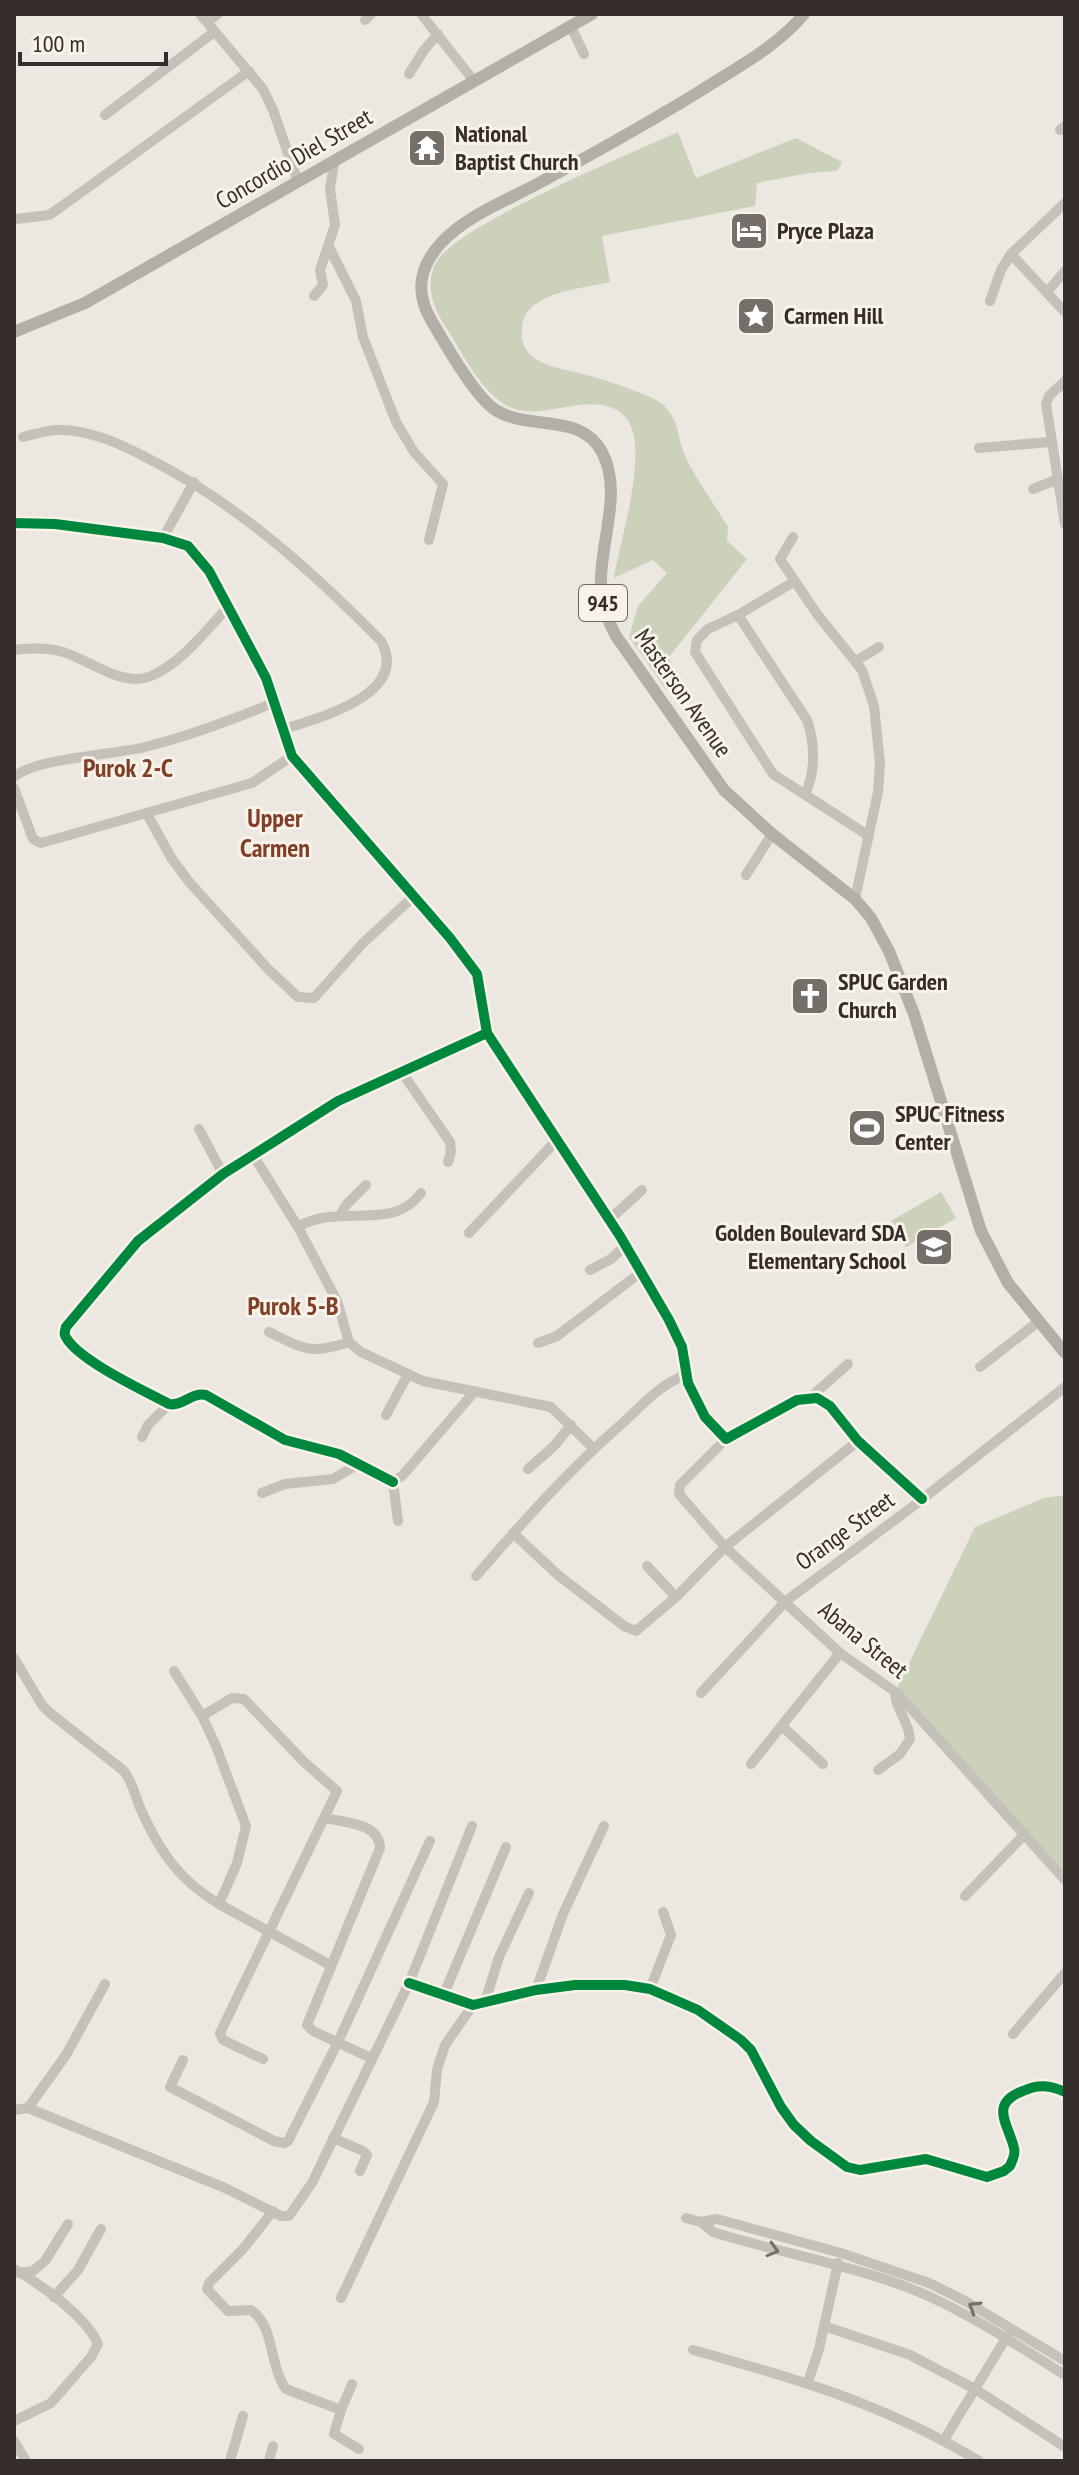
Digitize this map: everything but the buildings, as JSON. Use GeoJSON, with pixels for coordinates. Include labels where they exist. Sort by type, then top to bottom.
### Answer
{"type":"FeatureCollection","features":[{"type":"Feature","properties":{"kind":"main road","name":"Concordio Diel Street"},"geometry":{"type":"LineString","coordinates":[[14,332],[85,303],[592,14]]}},
{"type":"Feature","properties":{"kind":"main road","name":"Masterson Avenue"},"geometry":{"type":"LineString","coordinates":[[804,14],[776,42],[706,87],[482,213],[451,234],[427,263],[420,287],[421,298],[434,325],[490,407],[516,420],[578,428],[597,443],[609,472],[610,506],[601,576],[608,621],[724,790],[772,834],[855,899],[882,936],[914,1014],[981,1231],[998,1267],[1065,1353]]}},
{"type":"Feature","properties":{"kind":"street"},"geometry":{"type":"LineString","coordinates":[[218,14],[203,18],[249,71],[273,110],[298,182]]}},
{"type":"Feature","properties":{"kind":"street"},"geometry":{"type":"LineString","coordinates":[[421,14],[474,81]]}},
{"type":"Feature","properties":{"kind":"street"},"geometry":{"type":"LineString","coordinates":[[570,25],[584,54]]}},
{"type":"Feature","properties":{"kind":"street"},"geometry":{"type":"LineString","coordinates":[[105,115],[214,32]]}},
{"type":"Feature","properties":{"kind":"street"},"geometry":{"type":"LineString","coordinates":[[409,74],[438,34]]}},
{"type":"Feature","properties":{"kind":"street"},"geometry":{"type":"LineString","coordinates":[[16,219],[49,215],[249,71]]}},
{"type":"Feature","properties":{"kind":"street"},"geometry":{"type":"LineString","coordinates":[[314,296],[323,285],[320,270],[335,225],[330,189],[334,162]]}},
{"type":"Feature","properties":{"kind":"street"},"geometry":{"type":"LineString","coordinates":[[990,301],[1001,270],[1011,254],[1065,203]]}},
{"type":"Feature","properties":{"kind":"street"},"geometry":{"type":"LineString","coordinates":[[329,247],[356,301],[363,337],[396,422],[414,452],[443,484],[429,540]]}},
{"type":"Feature","properties":{"kind":"street"},"geometry":{"type":"LineString","coordinates":[[1011,254],[1065,312]]}},
{"type":"Feature","properties":{"kind":"street"},"geometry":{"type":"LineString","coordinates":[[1047,292],[1065,271]]}},
{"type":"Feature","properties":{"kind":"street"},"geometry":{"type":"LineString","coordinates":[[1065,381],[1049,396],[1046,404],[1065,524]]}},
{"type":"Feature","properties":{"kind":"street"},"geometry":{"type":"LineString","coordinates":[[23,437],[61,430],[94,435],[126,447],[194,482],[243,517],[336,596],[381,641],[386,649],[387,667],[379,684],[371,692],[343,708],[282,730]]}},
{"type":"Feature","properties":{"kind":"street"},"geometry":{"type":"LineString","coordinates":[[979,448],[1050,442]]}},
{"type":"Feature","properties":{"kind":"street"},"geometry":{"type":"LineString","coordinates":[[1033,489],[1056,480]]}},
{"type":"Feature","properties":{"kind":"street"},"geometry":{"type":"LineString","coordinates":[[163,538],[194,482]]}},
{"type":"Feature","properties":{"kind":"street"},"geometry":{"type":"LineString","coordinates":[[14,523],[55,524],[163,538],[178,541],[196,553],[229,606],[266,678],[292,756],[450,938],[477,974],[487,1033],[609,1220],[677,1334],[685,1361],[685,1375],[705,1417],[726,1439],[797,1400],[812,1396],[848,1364]]}},
{"type":"Feature","properties":{"kind":"street"},"geometry":{"type":"LineString","coordinates":[[793,537],[780,559],[817,614],[856,661],[870,692],[878,734],[880,776],[855,899]]}},
{"type":"Feature","properties":{"kind":"street"},"geometry":{"type":"LineString","coordinates":[[795,581],[708,629],[697,640],[695,652],[773,774],[869,836]]}},
{"type":"Feature","properties":{"kind":"street"},"geometry":{"type":"LineString","coordinates":[[14,650],[47,648],[65,652],[135,680],[161,670],[188,648],[229,606]]}},
{"type":"Feature","properties":{"kind":"street"},"geometry":{"type":"LineString","coordinates":[[738,615],[761,660],[800,706],[810,729],[812,773],[805,794]]}},
{"type":"Feature","properties":{"kind":"street"},"geometry":{"type":"LineString","coordinates":[[856,661],[879,647]]}},
{"type":"Feature","properties":{"kind":"street"},"geometry":{"type":"LineString","coordinates":[[14,777],[20,772],[50,764],[144,747],[234,719],[273,703]]}},
{"type":"Feature","properties":{"kind":"street"},"geometry":{"type":"LineString","coordinates":[[14,788],[33,839],[38,842],[252,783],[292,756]]}},
{"type":"Feature","properties":{"kind":"street"},"geometry":{"type":"LineString","coordinates":[[147,814],[172,859],[190,883],[269,970],[298,997],[314,998],[363,943],[413,897]]}},
{"type":"Feature","properties":{"kind":"street"},"geometry":{"type":"LineString","coordinates":[[746,875],[772,834]]}},
{"type":"Feature","properties":{"kind":"street"},"geometry":{"type":"LineString","coordinates":[[393,1482],[339,1454],[285,1440],[206,1395],[192,1395],[177,1404],[169,1404],[87,1357],[66,1338],[66,1327],[138,1241],[223,1174],[338,1101],[487,1033]]}},
{"type":"Feature","properties":{"kind":"street"},"geometry":{"type":"LineString","coordinates":[[401,1071],[450,1142],[448,1162]]}},
{"type":"Feature","properties":{"kind":"street"},"geometry":{"type":"LineString","coordinates":[[199,1129],[223,1174]]}},
{"type":"Feature","properties":{"kind":"street"},"geometry":{"type":"LineString","coordinates":[[469,1233],[556,1141]]}},
{"type":"Feature","properties":{"kind":"street"},"geometry":{"type":"LineString","coordinates":[[253,1155],[298,1227],[337,1301],[349,1342],[407,1376],[435,1385],[551,1407],[593,1448]]}},
{"type":"Feature","properties":{"kind":"street"},"geometry":{"type":"LineString","coordinates":[[340,1215],[366,1185]]}},
{"type":"Feature","properties":{"kind":"street"},"geometry":{"type":"LineString","coordinates":[[609,1220],[642,1190]]}},
{"type":"Feature","properties":{"kind":"street"},"geometry":{"type":"LineString","coordinates":[[298,1227],[312,1219],[340,1215],[393,1214],[413,1205],[421,1193]]}},
{"type":"Feature","properties":{"kind":"street"},"geometry":{"type":"LineString","coordinates":[[590,1270],[611,1259],[625,1246]]}},
{"type":"Feature","properties":{"kind":"street"},"geometry":{"type":"LineString","coordinates":[[538,1343],[557,1336],[640,1273]]}},
{"type":"Feature","properties":{"kind":"street"},"geometry":{"type":"LineString","coordinates":[[980,1367],[1038,1322]]}},
{"type":"Feature","properties":{"kind":"street"},"geometry":{"type":"LineString","coordinates":[[269,1332],[314,1351],[349,1342]]}},
{"type":"Feature","properties":{"kind":"street"},"geometry":{"type":"LineString","coordinates":[[476,1576],[593,1448],[667,1384],[685,1375]]}},
{"type":"Feature","properties":{"kind":"street"},"geometry":{"type":"LineString","coordinates":[[386,1415],[407,1376]]}},
{"type":"Feature","properties":{"kind":"street","name":"Orange Street"},"geometry":{"type":"LineString","coordinates":[[701,1693],[786,1601],[1065,1387]]}},
{"type":"Feature","properties":{"kind":"street"},"geometry":{"type":"LineString","coordinates":[[393,1482],[403,1475],[475,1391]]}},
{"type":"Feature","properties":{"kind":"street"},"geometry":{"type":"LineString","coordinates":[[812,1396],[830,1406],[858,1441],[922,1499]]}},
{"type":"Feature","properties":{"kind":"street"},"geometry":{"type":"LineString","coordinates":[[142,1437],[153,1419],[169,1404]]}},
{"type":"Feature","properties":{"kind":"street"},"geometry":{"type":"LineString","coordinates":[[528,1469],[547,1453],[571,1425]]}},
{"type":"Feature","properties":{"kind":"street","name":"Abana Street"},"geometry":{"type":"LineString","coordinates":[[726,1439],[678,1489],[679,1494],[725,1547],[840,1653],[895,1692],[1065,1880]]}},
{"type":"Feature","properties":{"kind":"street"},"geometry":{"type":"LineString","coordinates":[[513,1533],[558,1575],[631,1631],[641,1629],[725,1547],[858,1441]]}},
{"type":"Feature","properties":{"kind":"street"},"geometry":{"type":"LineString","coordinates":[[262,1493],[285,1484],[333,1479],[360,1463]]}},
{"type":"Feature","properties":{"kind":"street"},"geometry":{"type":"LineString","coordinates":[[393,1482],[398,1521]]}},
{"type":"Feature","properties":{"kind":"street"},"geometry":{"type":"LineString","coordinates":[[647,1566],[676,1597]]}},
{"type":"Feature","properties":{"kind":"street"},"geometry":{"type":"LineString","coordinates":[[751,1764],[840,1653]]}},
{"type":"Feature","properties":{"kind":"street"},"geometry":{"type":"LineString","coordinates":[[14,1658],[42,1705],[131,1779],[146,1822],[174,1868],[192,1887],[330,1965]]}},
{"type":"Feature","properties":{"kind":"street"},"geometry":{"type":"LineString","coordinates":[[174,1671],[202,1716],[233,1787],[246,1826],[237,1863],[219,1904]]}},
{"type":"Feature","properties":{"kind":"street"},"geometry":{"type":"LineString","coordinates":[[878,1770],[900,1754],[910,1739],[907,1721],[896,1702],[895,1692]]}},
{"type":"Feature","properties":{"kind":"street"},"geometry":{"type":"LineString","coordinates":[[202,1716],[232,1698],[244,1699],[304,1762],[337,1788],[326,1818],[220,2033],[223,2040],[263,2059]]}},
{"type":"Feature","properties":{"kind":"street"},"geometry":{"type":"LineString","coordinates":[[782,1726],[823,1764]]}},
{"type":"Feature","properties":{"kind":"street"},"geometry":{"type":"LineString","coordinates":[[326,1818],[352,1821],[375,1834],[380,1848],[307,2025],[313,2031],[371,2058]]}},
{"type":"Feature","properties":{"kind":"street"},"geometry":{"type":"LineString","coordinates":[[14,2110],[28,2108],[225,2188],[285,2217],[294,2212],[312,2183],[409,1983],[472,1826]]}},
{"type":"Feature","properties":{"kind":"street"},"geometry":{"type":"LineString","coordinates":[[536,1990],[563,1914],[604,1826]]}},
{"type":"Feature","properties":{"kind":"street"},"geometry":{"type":"LineString","coordinates":[[965,1896],[1025,1834]]}},
{"type":"Feature","properties":{"kind":"street"},"geometry":{"type":"LineString","coordinates":[[183,2060],[170,2087],[229,2119],[284,2143],[296,2128],[338,2042],[430,1841]]}},
{"type":"Feature","properties":{"kind":"street"},"geometry":{"type":"LineString","coordinates":[[444,1994],[506,1847]]}},
{"type":"Feature","properties":{"kind":"street"},"geometry":{"type":"LineString","coordinates":[[485,2002],[499,1957],[529,1893]]}},
{"type":"Feature","properties":{"kind":"street"},"geometry":{"type":"LineString","coordinates":[[650,1989],[671,1935],[663,1912]]}},
{"type":"Feature","properties":{"kind":"street"},"geometry":{"type":"LineString","coordinates":[[1013,2034],[1065,1973]]}},
{"type":"Feature","properties":{"kind":"street"},"geometry":{"type":"LineString","coordinates":[[409,1983],[473,2005],[536,1990],[575,1985],[625,1985],[650,1989],[708,2016],[741,2040],[751,2050],[778,2102],[794,2125],[825,2153],[854,2169],[921,2159],[980,2175],[995,2175],[1010,2166],[1015,2153],[1003,2118],[1005,2103],[1015,2094],[1044,2085],[1065,2092]]}},
{"type":"Feature","properties":{"kind":"street"},"geometry":{"type":"LineString","coordinates":[[28,2108],[66,2055],[105,1984]]}},
{"type":"Feature","properties":{"kind":"street"},"geometry":{"type":"LineString","coordinates":[[341,2298],[434,2102],[437,2070],[445,2045],[473,2005]]}},
{"type":"Feature","properties":{"kind":"street"},"geometry":{"type":"LineString","coordinates":[[333,2138],[367,2155],[360,2171]]}},
{"type":"Feature","properties":{"kind":"street"},"geometry":{"type":"LineString","coordinates":[[273,2211],[207,2289],[228,2311],[251,2310],[260,2318],[275,2368],[286,2389],[341,2410]]}},
{"type":"Feature","properties":{"kind":"street"},"geometry":{"type":"LineString","coordinates":[[686,2218],[701,2222],[713,2232],[926,2295],[1065,2361]]}},
{"type":"Feature","properties":{"kind":"street"},"geometry":{"type":"LineString","coordinates":[[701,2222],[717,2219],[841,2253],[929,2283],[965,2301],[1065,2375]]}},
{"type":"Feature","properties":{"kind":"street"},"geometry":{"type":"LineString","coordinates":[[17,2271],[33,2271],[45,2261],[68,2224]]}},
{"type":"Feature","properties":{"kind":"street"},"geometry":{"type":"LineString","coordinates":[[54,2297],[78,2270],[101,2229]]}},
{"type":"Feature","properties":{"kind":"street"},"geometry":{"type":"LineString","coordinates":[[808,2382],[841,2253]]}},
{"type":"Feature","properties":{"kind":"street"},"geometry":{"type":"LineString","coordinates":[[14,2421],[51,2403],[96,2351],[97,2339],[54,2297],[17,2271]]}},
{"type":"Feature","properties":{"kind":"street"},"geometry":{"type":"LineString","coordinates":[[926,2295],[929,2283]]}},
{"type":"Feature","properties":{"kind":"street"},"geometry":{"type":"LineString","coordinates":[[824,2326],[910,2355],[975,2389],[1065,2447]]}},
{"type":"Feature","properties":{"kind":"street"},"geometry":{"type":"LineString","coordinates":[[944,2440],[1009,2333]]}},
{"type":"Feature","properties":{"kind":"street"},"geometry":{"type":"LineString","coordinates":[[693,2350],[808,2382],[875,2407],[944,2440],[979,2461]]}},
{"type":"Feature","properties":{"kind":"street"},"geometry":{"type":"LineString","coordinates":[[352,2384],[334,2434],[359,2449]]}},
{"type":"Feature","properties":{"kind":"street"},"geometry":{"type":"LineString","coordinates":[[230,2461],[243,2416]]}},
{"type":"Feature","properties":{"kind":"street"},"geometry":{"type":"LineString","coordinates":[[14,2441],[26,2461]]}},
{"type":"Feature","properties":{"kind":"street"},"geometry":{"type":"LineString","coordinates":[[269,2461],[273,2446]]}},
{"type":"Feature","properties":{"kind":"green space"},"geometry":{"type":"Polygon","coordinates":[[[678,132],[696,178],[796,138],[842,162],[837,171],[757,183],[755,206],[602,236],[610,282],[545,299],[526,314],[522,326],[522,339],[533,357],[553,367],[648,396],[668,410],[693,471],[728,527],[727,541],[747,559],[669,657],[677,677],[666,690],[629,637],[638,606],[667,573],[653,560],[614,578],[635,472],[633,432],[626,418],[615,409],[602,405],[528,411],[505,404],[478,379],[464,357],[437,311],[430,284],[435,264],[449,249],[474,231],[546,192],[678,132]]]}},
{"type":"Feature","properties":{"kind":"green space"},"geometry":{"type":"Polygon","coordinates":[[[941,1192],[956,1218],[906,1247],[891,1221],[941,1192]]]}},
{"type":"Feature","properties":{"kind":"green space"},"geometry":{"type":"Polygon","coordinates":[[[1065,1495],[1065,1876],[897,1688],[975,1527],[1044,1498],[1065,1495]]]}},
{"type":"Feature","properties":{"kind":"cycle path"},"geometry":{"type":"LineString","coordinates":[[14,523],[55,524],[163,538],[188,546],[209,571],[266,678],[292,756],[450,938],[477,974],[487,1033],[620,1236],[669,1320],[682,1347],[688,1383],[705,1417],[726,1439],[797,1400],[817,1398],[830,1406],[858,1441],[922,1499]]}},
{"type":"Feature","properties":{"kind":"cycle path"},"geometry":{"type":"LineString","coordinates":[[393,1482],[339,1454],[285,1440],[206,1395],[169,1404],[86,1357],[67,1339],[66,1327],[138,1241],[223,1174],[338,1101],[487,1033]]}},
{"type":"Feature","properties":{"kind":"cycle path"},"geometry":{"type":"LineString","coordinates":[[409,1983],[473,2005],[536,1990],[575,1985],[625,1985],[650,1989],[698,2010],[741,2040],[751,2050],[794,2125],[847,2167],[860,2170],[926,2159],[987,2177],[1004,2171],[1010,2166],[1014,2153],[1004,2116],[1006,2102],[1012,2096],[1039,2086],[1065,2092]]}},
{"type":"Feature","properties":{"kind":"place","name":"National Baptist Church"},"geometry":{"type":"Point","coordinates":[427,148]}},
{"type":"Feature","properties":{"kind":"place","name":"Pryce Plaza"},"geometry":{"type":"Point","coordinates":[749,231]}},
{"type":"Feature","properties":{"kind":"place","name":"Carmen Hill"},"geometry":{"type":"Point","coordinates":[756,316]}},
{"type":"Feature","properties":{"kind":"place","name":"SPUC Garden Church"},"geometry":{"type":"Point","coordinates":[810,996]}},
{"type":"Feature","properties":{"kind":"place","name":"SPUC Fitness Center"},"geometry":{"type":"Point","coordinates":[867,1128]}},
{"type":"Feature","properties":{"kind":"place","name":"Golden Boulevard SDA Elementary School"},"geometry":{"type":"Point","coordinates":[934,1247]}},
{"type":"Feature","properties":{"kind":"district","name":"Purok 2-C"},"geometry":{"type":"Point","coordinates":[128,768]}},
{"type":"Feature","properties":{"kind":"district","name":"Upper Carmen"},"geometry":{"type":"Point","coordinates":[275,833]}},
{"type":"Feature","properties":{"kind":"district","name":"Purok 5-B"},"geometry":{"type":"Point","coordinates":[293,1306]}}]}
